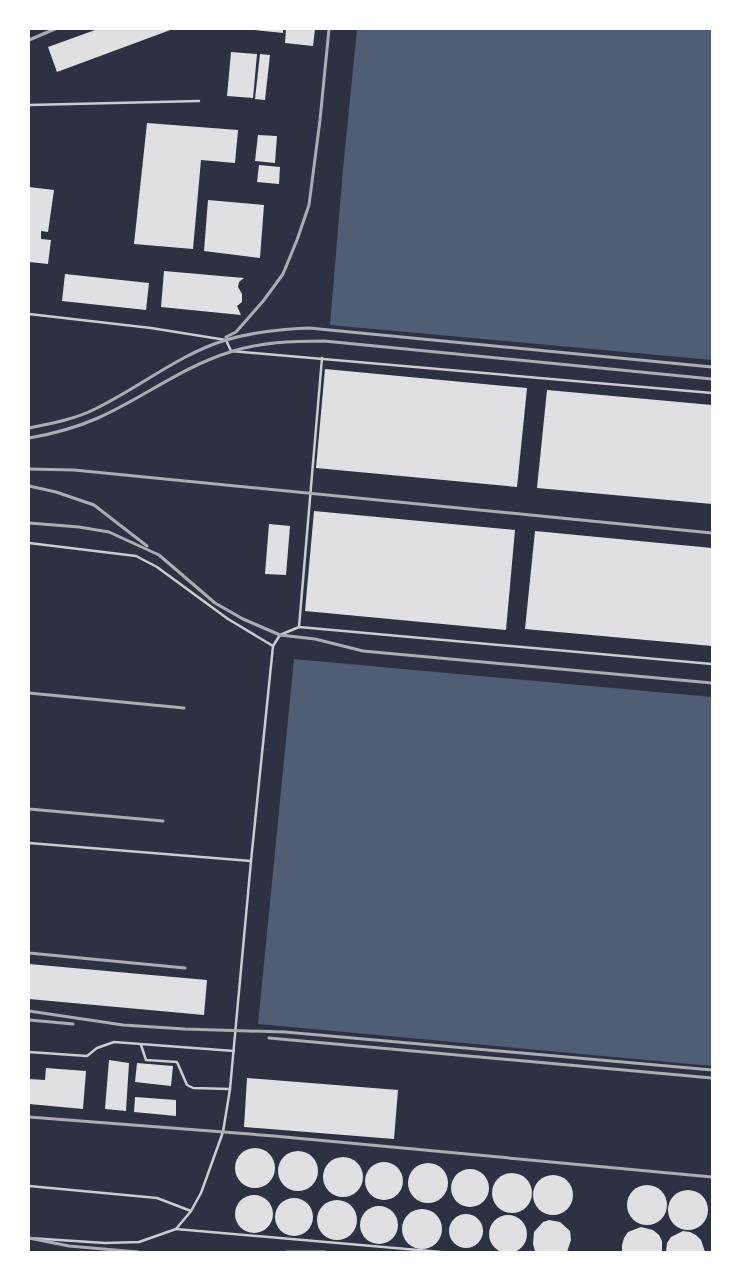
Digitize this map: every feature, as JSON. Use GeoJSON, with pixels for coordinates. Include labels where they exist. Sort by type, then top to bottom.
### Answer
{"type":"FeatureCollection","features":[{"type":"Feature","properties":{"kind":"lane"},"geometry":{"type":"LineString","coordinates":[[29,105],[199,101]]}},
{"type":"Feature","properties":{"kind":"lane"},"geometry":{"type":"LineString","coordinates":[[29,314],[151,328],[226,340],[231,351],[712,393]]}},
{"type":"Feature","properties":{"kind":"lane"},"geometry":{"type":"LineString","coordinates":[[299,627],[322,358]]}},
{"type":"Feature","properties":{"kind":"lane"},"geometry":{"type":"LineString","coordinates":[[29,543],[136,556],[157,567],[228,619],[273,646]]}},
{"type":"Feature","properties":{"kind":"lane"},"geometry":{"type":"LineString","coordinates":[[176,1228],[191,1210],[201,1193],[223,1132],[234,1051],[273,646],[280,635],[299,627],[712,664]]}},
{"type":"Feature","properties":{"kind":"lane"},"geometry":{"type":"LineString","coordinates":[[29,842],[251,861]]}},
{"type":"Feature","properties":{"kind":"lane"},"geometry":{"type":"LineString","coordinates":[[29,1052],[87,1056],[98,1048],[114,1042],[234,1051]]}},
{"type":"Feature","properties":{"kind":"lane"},"geometry":{"type":"LineString","coordinates":[[141,1044],[146,1060],[177,1062],[187,1085],[193,1088],[230,1089]]}},
{"type":"Feature","properties":{"kind":"lane"},"geometry":{"type":"LineString","coordinates":[[29,1186],[157,1198],[191,1210]]}},
{"type":"Feature","properties":{"kind":"lane"},"geometry":{"type":"LineString","coordinates":[[29,1238],[105,1244],[139,1242],[176,1228],[441,1252]]}},
{"type":"Feature","properties":{"kind":"water"},"geometry":{"type":"Polygon","coordinates":[[[357,29],[712,29],[712,360],[330,325],[357,29]]]}},
{"type":"Feature","properties":{"kind":"water"},"geometry":{"type":"Polygon","coordinates":[[[294,659],[712,697],[712,1066],[258,1024],[294,659]]]}},
{"type":"Feature","properties":{"kind":"building"},"geometry":{"type":"Polygon","coordinates":[[[98,29],[173,29],[57,72],[48,47],[98,29]]]}},
{"type":"Feature","properties":{"kind":"building"},"geometry":{"type":"Polygon","coordinates":[[[283,29],[283,33],[254,30],[283,29]]]}},
{"type":"Feature","properties":{"kind":"building"},"geometry":{"type":"Polygon","coordinates":[[[286,29],[315,29],[313,46],[285,43],[286,29]]]}},
{"type":"Feature","properties":{"kind":"building"},"geometry":{"type":"Polygon","coordinates":[[[231,52],[257,54],[253,98],[227,96],[231,52]]]}},
{"type":"Feature","properties":{"kind":"building"},"geometry":{"type":"Polygon","coordinates":[[[260,54],[270,55],[265,100],[255,99],[260,54]]]}},
{"type":"Feature","properties":{"kind":"building"},"geometry":{"type":"Polygon","coordinates":[[[147,123],[238,130],[235,163],[201,160],[193,249],[134,244],[147,123]]]}},
{"type":"Feature","properties":{"kind":"building"},"geometry":{"type":"Polygon","coordinates":[[[258,135],[277,136],[275,163],[255,161],[258,135]]]}},
{"type":"Feature","properties":{"kind":"building"},"geometry":{"type":"Polygon","coordinates":[[[259,165],[280,167],[279,184],[257,182],[259,165]]]}},
{"type":"Feature","properties":{"kind":"building"},"geometry":{"type":"Polygon","coordinates":[[[29,187],[54,190],[48,232],[41,231],[41,239],[51,240],[48,264],[29,262],[29,187]]]}},
{"type":"Feature","properties":{"kind":"building"},"geometry":{"type":"Polygon","coordinates":[[[208,200],[264,205],[260,258],[204,251],[208,200]]]}},
{"type":"Feature","properties":{"kind":"building"},"geometry":{"type":"Polygon","coordinates":[[[164,271],[244,278],[239,282],[238,287],[242,294],[242,302],[237,306],[241,315],[161,307],[164,271]]]}},
{"type":"Feature","properties":{"kind":"building"},"geometry":{"type":"Polygon","coordinates":[[[65,274],[149,283],[146,310],[62,301],[65,274]]]}},
{"type":"Feature","properties":{"kind":"building"},"geometry":{"type":"Polygon","coordinates":[[[325,369],[527,388],[517,487],[316,468],[325,369]]]}},
{"type":"Feature","properties":{"kind":"building"},"geometry":{"type":"Polygon","coordinates":[[[547,390],[712,405],[712,504],[537,488],[547,390]]]}},
{"type":"Feature","properties":{"kind":"building"},"geometry":{"type":"Polygon","coordinates":[[[314,511],[515,530],[506,630],[305,611],[314,511]]]}},
{"type":"Feature","properties":{"kind":"building"},"geometry":{"type":"Polygon","coordinates":[[[269,524],[290,526],[286,575],[265,574],[269,524]]]}},
{"type":"Feature","properties":{"kind":"building"},"geometry":{"type":"Polygon","coordinates":[[[535,531],[712,548],[712,646],[525,629],[535,531]]]}},
{"type":"Feature","properties":{"kind":"building"},"geometry":{"type":"Polygon","coordinates":[[[29,964],[207,980],[204,1015],[29,999],[29,964]]]}},
{"type":"Feature","properties":{"kind":"building"},"geometry":{"type":"Polygon","coordinates":[[[109,1060],[129,1063],[126,1111],[105,1109],[109,1060]]]}},
{"type":"Feature","properties":{"kind":"building"},"geometry":{"type":"Polygon","coordinates":[[[137,1063],[173,1066],[171,1086],[135,1082],[137,1063]]]}},
{"type":"Feature","properties":{"kind":"building"},"geometry":{"type":"Polygon","coordinates":[[[46,1068],[86,1071],[83,1109],[29,1104],[29,1079],[45,1080],[46,1068]]]}},
{"type":"Feature","properties":{"kind":"building"},"geometry":{"type":"Polygon","coordinates":[[[247,1078],[398,1090],[394,1139],[244,1127],[247,1078]]]}},
{"type":"Feature","properties":{"kind":"building"},"geometry":{"type":"Polygon","coordinates":[[[135,1097],[176,1100],[176,1116],[134,1112],[135,1097]]]}},
{"type":"Feature","properties":{"kind":"building"},"geometry":{"type":"Polygon","coordinates":[[[255,1148],[269,1154],[275,1168],[269,1182],[255,1188],[241,1182],[235,1168],[241,1154],[255,1148]]]}},
{"type":"Feature","properties":{"kind":"building"},"geometry":{"type":"Polygon","coordinates":[[[298,1151],[309,1154],[315,1160],[318,1171],[315,1182],[309,1188],[298,1191],[287,1188],[281,1182],[278,1171],[281,1160],[287,1154],[298,1151]]]}},
{"type":"Feature","properties":{"kind":"building"},"geometry":{"type":"Polygon","coordinates":[[[339,1157],[347,1157],[354,1160],[360,1166],[363,1177],[360,1188],[354,1194],[347,1197],[339,1197],[332,1194],[326,1188],[323,1181],[323,1173],[326,1166],[332,1160],[339,1157]]]}},
{"type":"Feature","properties":{"kind":"building"},"geometry":{"type":"Polygon","coordinates":[[[384,1162],[398,1167],[403,1181],[398,1195],[384,1200],[370,1195],[365,1181],[370,1167],[384,1162]]]}},
{"type":"Feature","properties":{"kind":"building"},"geometry":{"type":"Polygon","coordinates":[[[428,1163],[442,1169],[448,1183],[442,1197],[428,1203],[414,1197],[408,1183],[414,1169],[428,1163]]]}},
{"type":"Feature","properties":{"kind":"building"},"geometry":{"type":"Polygon","coordinates":[[[470,1169],[484,1174],[489,1188],[484,1202],[470,1207],[456,1202],[451,1188],[456,1174],[470,1169]]]}},
{"type":"Feature","properties":{"kind":"building"},"geometry":{"type":"Polygon","coordinates":[[[512,1173],[526,1179],[532,1193],[526,1207],[512,1213],[498,1207],[492,1193],[498,1179],[512,1173]]]}},
{"type":"Feature","properties":{"kind":"building"},"geometry":{"type":"Polygon","coordinates":[[[557,1175],[564,1178],[570,1184],[573,1195],[572,1203],[564,1212],[557,1215],[549,1215],[542,1212],[534,1203],[533,1191],[536,1184],[545,1176],[557,1175]]]}},
{"type":"Feature","properties":{"kind":"building"},"geometry":{"type":"Polygon","coordinates":[[[651,1185],[658,1188],[664,1194],[667,1205],[666,1213],[658,1222],[651,1225],[643,1225],[636,1222],[628,1213],[627,1201],[630,1194],[639,1186],[651,1185]]]}},
{"type":"Feature","properties":{"kind":"building"},"geometry":{"type":"Polygon","coordinates":[[[684,1190],[692,1190],[699,1193],[705,1199],[708,1210],[705,1221],[699,1227],[692,1230],[684,1230],[677,1227],[671,1221],[668,1214],[668,1206],[671,1199],[677,1193],[684,1190]]]}},
{"type":"Feature","properties":{"kind":"building"},"geometry":{"type":"Polygon","coordinates":[[[254,1195],[267,1201],[273,1214],[267,1227],[254,1233],[241,1227],[235,1214],[241,1201],[254,1195]]]}},
{"type":"Feature","properties":{"kind":"building"},"geometry":{"type":"Polygon","coordinates":[[[294,1198],[308,1203],[313,1217],[308,1231],[294,1236],[280,1231],[275,1217],[280,1203],[294,1198]]]}},
{"type":"Feature","properties":{"kind":"building"},"geometry":{"type":"Polygon","coordinates":[[[337,1200],[351,1206],[357,1220],[351,1234],[337,1240],[323,1234],[317,1220],[323,1206],[337,1200]]]}},
{"type":"Feature","properties":{"kind":"building"},"geometry":{"type":"Polygon","coordinates":[[[379,1206],[393,1211],[398,1225],[393,1239],[379,1244],[365,1239],[360,1225],[365,1211],[379,1206]]]}},
{"type":"Feature","properties":{"kind":"building"},"geometry":{"type":"Polygon","coordinates":[[[422,1209],[436,1215],[442,1229],[436,1243],[422,1249],[408,1243],[402,1229],[408,1215],[422,1209]]]}},
{"type":"Feature","properties":{"kind":"building"},"geometry":{"type":"Polygon","coordinates":[[[466,1214],[473,1215],[478,1219],[482,1224],[482,1238],[478,1243],[473,1247],[466,1248],[459,1247],[454,1243],[450,1238],[449,1231],[450,1224],[454,1219],[459,1215],[466,1214]]]}},
{"type":"Feature","properties":{"kind":"building"},"geometry":{"type":"Polygon","coordinates":[[[508,1215],[522,1220],[527,1234],[522,1248],[508,1253],[494,1248],[489,1234],[494,1220],[508,1215]]]}},
{"type":"Feature","properties":{"kind":"building"},"geometry":{"type":"Polygon","coordinates":[[[549,1220],[560,1222],[570,1231],[571,1240],[567,1252],[535,1251],[533,1244],[534,1232],[543,1222],[549,1220]]]}},
{"type":"Feature","properties":{"kind":"building"},"geometry":{"type":"Polygon","coordinates":[[[641,1227],[653,1230],[659,1235],[662,1241],[662,1252],[622,1252],[624,1238],[628,1232],[641,1227]]]}},
{"type":"Feature","properties":{"kind":"building"},"geometry":{"type":"Polygon","coordinates":[[[683,1231],[696,1235],[701,1240],[705,1252],[666,1252],[667,1243],[671,1237],[683,1231]]]}},
{"type":"Feature","properties":{"kind":"railway"},"geometry":{"type":"LineString","coordinates":[[29,40],[55,29]]}},
{"type":"Feature","properties":{"kind":"railway"},"geometry":{"type":"LineString","coordinates":[[226,337],[236,332],[264,300],[283,274],[309,205],[329,29]]}},
{"type":"Feature","properties":{"kind":"railway"},"geometry":{"type":"LineString","coordinates":[[29,428],[88,413],[175,362],[209,346],[246,335],[288,329],[309,328],[712,367]]}},
{"type":"Feature","properties":{"kind":"railway"},"geometry":{"type":"LineString","coordinates":[[29,438],[47,435],[98,418],[212,358],[253,346],[300,341],[324,341],[712,379]]}},
{"type":"Feature","properties":{"kind":"railway"},"geometry":{"type":"LineString","coordinates":[[29,469],[74,470],[712,533]]}},
{"type":"Feature","properties":{"kind":"railway"},"geometry":{"type":"LineString","coordinates":[[29,486],[56,492],[94,505],[147,546]]}},
{"type":"Feature","properties":{"kind":"railway"},"geometry":{"type":"LineString","coordinates":[[29,523],[79,527],[109,532],[159,555],[215,603],[243,619],[280,635],[315,639],[363,651],[712,683]]}},
{"type":"Feature","properties":{"kind":"railway"},"geometry":{"type":"LineString","coordinates":[[29,693],[184,708]]}},
{"type":"Feature","properties":{"kind":"railway"},"geometry":{"type":"LineString","coordinates":[[29,809],[163,821]]}},
{"type":"Feature","properties":{"kind":"railway"},"geometry":{"type":"LineString","coordinates":[[29,953],[185,968]]}},
{"type":"Feature","properties":{"kind":"railway"},"geometry":{"type":"LineString","coordinates":[[29,1011],[123,1025],[285,1032],[712,1070]]}},
{"type":"Feature","properties":{"kind":"railway"},"geometry":{"type":"LineString","coordinates":[[29,1020],[73,1024]]}},
{"type":"Feature","properties":{"kind":"railway"},"geometry":{"type":"LineString","coordinates":[[269,1038],[712,1078]]}},
{"type":"Feature","properties":{"kind":"railway"},"geometry":{"type":"LineString","coordinates":[[29,1117],[274,1136],[712,1177]]}},
{"type":"Feature","properties":{"kind":"railway"},"geometry":{"type":"LineString","coordinates":[[29,1238],[69,1246],[138,1252]]}},
{"type":"Feature","properties":{"kind":"railway"},"geometry":{"type":"LineString","coordinates":[[287,1252],[325,1252]]}}]}
